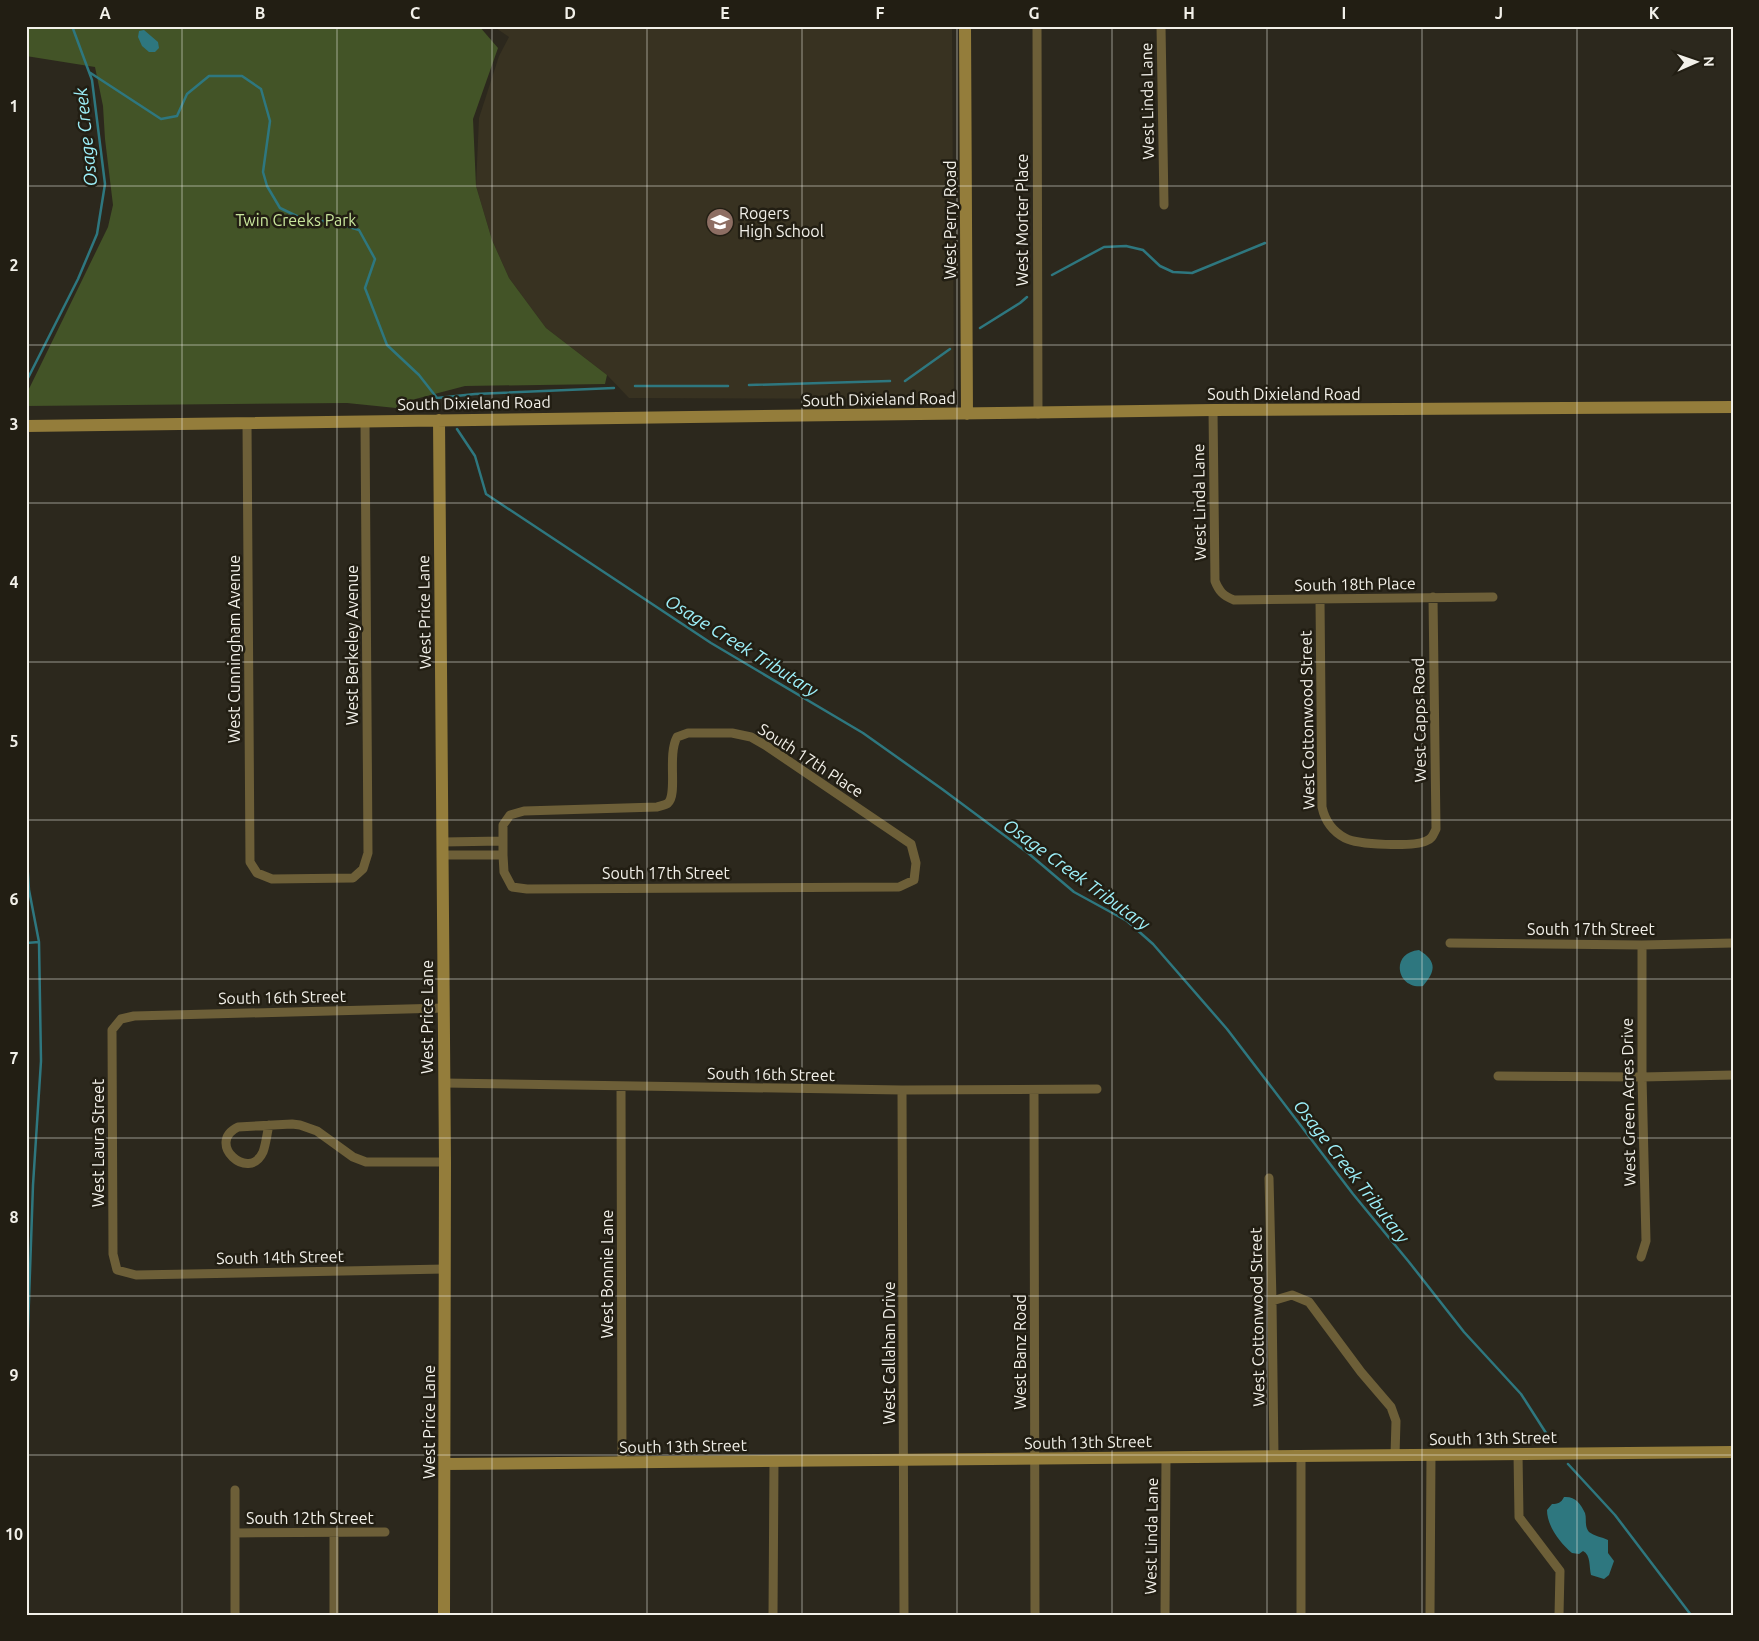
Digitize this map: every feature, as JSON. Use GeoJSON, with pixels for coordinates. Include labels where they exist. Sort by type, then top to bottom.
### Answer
{"type":"FeatureCollection","features":[{"type":"Feature","properties":{"kind":"street","name":"West Perry Road"},"geometry":{"type":"LineString","coordinates":[[965,26],[967,414]]}},
{"type":"Feature","properties":{"kind":"street","name":"West Morter Place"},"geometry":{"type":"LineString","coordinates":[[1037,26],[1038,414]]}},
{"type":"Feature","properties":{"kind":"street","name":"West Linda Lane"},"geometry":{"type":"LineString","coordinates":[[1161,26],[1164,205]]}},
{"type":"Feature","properties":{"kind":"street","name":"South Dixieland Road"},"geometry":{"type":"LineString","coordinates":[[26,426],[1038,414],[1213,410],[1733,407]]}},
{"type":"Feature","properties":{"kind":"street","name":"West Linda Lane"},"geometry":{"type":"LineString","coordinates":[[1213,410],[1215,581],[1219,591]]}},
{"type":"Feature","properties":{"kind":"street","name":"West Price Lane"},"geometry":{"type":"LineString","coordinates":[[439,420],[444,1008],[444,1615]]}},
{"type":"Feature","properties":{"kind":"street","name":"West Berkeley Avenue"},"geometry":{"type":"LineString","coordinates":[[257,873],[272,879],[353,878],[363,869],[368,853],[365,421]]}},
{"type":"Feature","properties":{"kind":"street","name":"West Cunningham Avenue"},"geometry":{"type":"LineString","coordinates":[[247,422],[250,862],[257,873]]}},
{"type":"Feature","properties":{"kind":"street","name":"South 18th Place"},"geometry":{"type":"LineString","coordinates":[[1219,591],[1227,598],[1234,600],[1493,597]]}},
{"type":"Feature","properties":{"kind":"street","name":"West Capps Road"},"geometry":{"type":"LineString","coordinates":[[1338,834],[1359,843],[1414,844],[1428,840],[1433,836],[1436,829],[1433,597]]}},
{"type":"Feature","properties":{"kind":"street","name":"West Cottonwood Street"},"geometry":{"type":"LineString","coordinates":[[1320,600],[1322,807],[1328,824],[1338,834]]}},
{"type":"Feature","properties":{"kind":"street","name":"South 17th Place"},"geometry":{"type":"LineString","coordinates":[[504,855],[503,825],[510,815],[524,811],[657,807],[668,803],[673,795],[672,746],[677,737],[688,734],[732,733],[751,737],[766,745],[911,844],[916,863],[914,880]]}},
{"type":"Feature","properties":{"kind":"street"},"geometry":{"type":"LineString","coordinates":[[443,842],[504,841]]}},
{"type":"Feature","properties":{"kind":"street"},"geometry":{"type":"LineString","coordinates":[[443,855],[504,855]]}},
{"type":"Feature","properties":{"kind":"street","name":"South 17th Street"},"geometry":{"type":"LineString","coordinates":[[504,855],[504,872],[512,887],[527,889],[899,887],[914,880]]}},
{"type":"Feature","properties":{"kind":"street","name":"South 17th Street"},"geometry":{"type":"LineString","coordinates":[[1450,943],[1642,945],[1733,943]]}},
{"type":"Feature","properties":{"kind":"street","name":"West Green Acres Drive"},"geometry":{"type":"LineString","coordinates":[[1641,1257],[1646,1241],[1642,1077],[1642,945]]}},
{"type":"Feature","properties":{"kind":"street","name":"South 16th Street"},"geometry":{"type":"LineString","coordinates":[[121,1019],[134,1016],[444,1008]]}},
{"type":"Feature","properties":{"kind":"street","name":"West Laura Street"},"geometry":{"type":"LineString","coordinates":[[117,1270],[113,1254],[112,1030],[121,1019]]}},
{"type":"Feature","properties":{"kind":"street"},"geometry":{"type":"LineString","coordinates":[[1498,1076],[1642,1077],[1733,1075]]}},
{"type":"Feature","properties":{"kind":"street","name":"South 16th Street"},"geometry":{"type":"LineString","coordinates":[[444,1083],[902,1090],[1097,1090]]}},
{"type":"Feature","properties":{"kind":"street","name":"West Bonnie Lane"},"geometry":{"type":"LineString","coordinates":[[621,1086],[622,1463]]}},
{"type":"Feature","properties":{"kind":"street","name":"West Callahan Drive"},"geometry":{"type":"LineString","coordinates":[[902,1090],[904,1615]]}},
{"type":"Feature","properties":{"kind":"street","name":"West Banz Road"},"geometry":{"type":"LineString","coordinates":[[1034,1090],[1035,1615]]}},
{"type":"Feature","properties":{"kind":"street"},"geometry":{"type":"LineString","coordinates":[[269,1125],[263,1152],[255,1162],[251,1164],[244,1163],[232,1158],[226,1141],[231,1130],[238,1127],[269,1125],[292,1124],[310,1128],[324,1135],[352,1157],[366,1162],[444,1162]]}},
{"type":"Feature","properties":{"kind":"street","name":"West Cottonwood Street"},"geometry":{"type":"LineString","coordinates":[[1268,1178],[1274,1456]]}},
{"type":"Feature","properties":{"kind":"street","name":"South 14th Street"},"geometry":{"type":"LineString","coordinates":[[117,1270],[136,1274],[445,1269]]}},
{"type":"Feature","properties":{"kind":"street"},"geometry":{"type":"LineString","coordinates":[[1272,1301],[1292,1295],[1309,1302],[1361,1372],[1391,1407],[1396,1421],[1396,1455]]}},
{"type":"Feature","properties":{"kind":"street","name":"South 13th Street"},"geometry":{"type":"LineString","coordinates":[[444,1464],[1733,1452]]}},
{"type":"Feature","properties":{"kind":"street"},"geometry":{"type":"LineString","coordinates":[[1430,1454],[1430,1615]]}},
{"type":"Feature","properties":{"kind":"street"},"geometry":{"type":"LineString","coordinates":[[1518,1454],[1519,1517],[1560,1571],[1559,1615]]}},
{"type":"Feature","properties":{"kind":"street"},"geometry":{"type":"LineString","coordinates":[[1301,1456],[1301,1615]]}},
{"type":"Feature","properties":{"kind":"street","name":"West Linda Lane"},"geometry":{"type":"LineString","coordinates":[[1164,1615],[1166,1458]]}},
{"type":"Feature","properties":{"kind":"street"},"geometry":{"type":"LineString","coordinates":[[773,1615],[774,1461]]}},
{"type":"Feature","properties":{"kind":"street"},"geometry":{"type":"LineString","coordinates":[[235,1490],[235,1615]]}},
{"type":"Feature","properties":{"kind":"street","name":"South 12th Street"},"geometry":{"type":"LineString","coordinates":[[235,1533],[334,1534],[385,1532]]}},
{"type":"Feature","properties":{"kind":"street"},"geometry":{"type":"LineString","coordinates":[[334,1534],[334,1615]]}},
{"type":"Feature","properties":{"kind":"shaded area","name":"Rogers High School"},"geometry":{"type":"Polygon","coordinates":[[[493,26],[952,26],[954,399],[629,398],[607,375],[546,328],[509,278],[492,240],[476,186],[479,118],[499,56],[509,37],[493,26]]]}},
{"type":"Feature","properties":{"kind":"green space","name":"Twin Creeks Park"},"geometry":{"type":"Polygon","coordinates":[[[26,26],[479,26],[498,48],[473,119],[476,186],[492,240],[509,278],[546,328],[607,375],[605,384],[465,386],[404,402],[396,408],[347,403],[26,406],[26,395],[108,227],[113,205],[103,106],[95,67],[26,56],[26,26]]]}},
{"type":"Feature","properties":{"kind":"water"},"geometry":{"type":"Polygon","coordinates":[[[144,30],[158,42],[159,48],[155,52],[149,52],[142,46],[138,37],[139,31],[144,30]]]}},
{"type":"Feature","properties":{"kind":"water"},"geometry":{"type":"Polygon","coordinates":[[[1419,950],[1429,958],[1433,966],[1430,976],[1423,986],[1414,986],[1402,977],[1400,964],[1403,957],[1419,950]]]}},
{"type":"Feature","properties":{"kind":"water"},"geometry":{"type":"Polygon","coordinates":[[[1564,1497],[1574,1499],[1582,1507],[1589,1532],[1608,1540],[1608,1553],[1614,1561],[1609,1575],[1604,1579],[1591,1575],[1589,1558],[1586,1553],[1583,1551],[1579,1554],[1572,1553],[1559,1539],[1549,1522],[1547,1510],[1552,1504],[1562,1501],[1564,1497]]]}},
{"type":"Feature","properties":{"kind":"waterway","name":"Osage Creek"},"geometry":{"type":"LineString","coordinates":[[26,382],[78,279],[97,234],[105,184],[92,80],[72,26]]}},
{"type":"Feature","properties":{"kind":"waterway","name":"Osage Creek Tributary"},"geometry":{"type":"LineString","coordinates":[[89,72],[161,119],[177,116],[187,94],[209,76],[242,76],[261,89],[270,121],[263,172],[267,186],[280,208],[303,219],[333,222],[359,230],[375,259],[365,288],[387,345],[419,375],[437,398],[475,394],[614,388]]}},
{"type":"Feature","properties":{"kind":"waterway"},"geometry":{"type":"LineString","coordinates":[[1052,275],[1104,247],[1126,246],[1143,250],[1160,266],[1173,272],[1192,273],[1265,243]]}},
{"type":"Feature","properties":{"kind":"waterway"},"geometry":{"type":"LineString","coordinates":[[980,328],[1027,297]]}},
{"type":"Feature","properties":{"kind":"waterway"},"geometry":{"type":"LineString","coordinates":[[905,381],[950,349]]}},
{"type":"Feature","properties":{"kind":"waterway"},"geometry":{"type":"LineString","coordinates":[[749,385],[890,381]]}},
{"type":"Feature","properties":{"kind":"waterway"},"geometry":{"type":"LineString","coordinates":[[635,386],[728,386]]}},
{"type":"Feature","properties":{"kind":"waterway","name":"Osage Creek Tributary"},"geometry":{"type":"LineString","coordinates":[[457,429],[475,456],[486,494],[711,643],[863,733],[1028,853],[1074,892],[1127,921],[1153,944],[1227,1029],[1353,1194],[1464,1332],[1521,1394],[1555,1444]]}},
{"type":"Feature","properties":{"kind":"waterway","name":"Osage Creek"},"geometry":{"type":"LineString","coordinates":[[26,845],[29,890],[39,942],[41,1061],[33,1185],[26,1385]]}},
{"type":"Feature","properties":{"kind":"waterway"},"geometry":{"type":"LineString","coordinates":[[26,943],[39,942]]}},
{"type":"Feature","properties":{"kind":"waterway","name":"Osage Creek Tributary"},"geometry":{"type":"LineString","coordinates":[[1568,1464],[1615,1515],[1691,1615]]}},
{"type":"Feature","properties":{"kind":"place","name":"Rogers High School"},"geometry":{"type":"Point","coordinates":[720,222]}}]}
